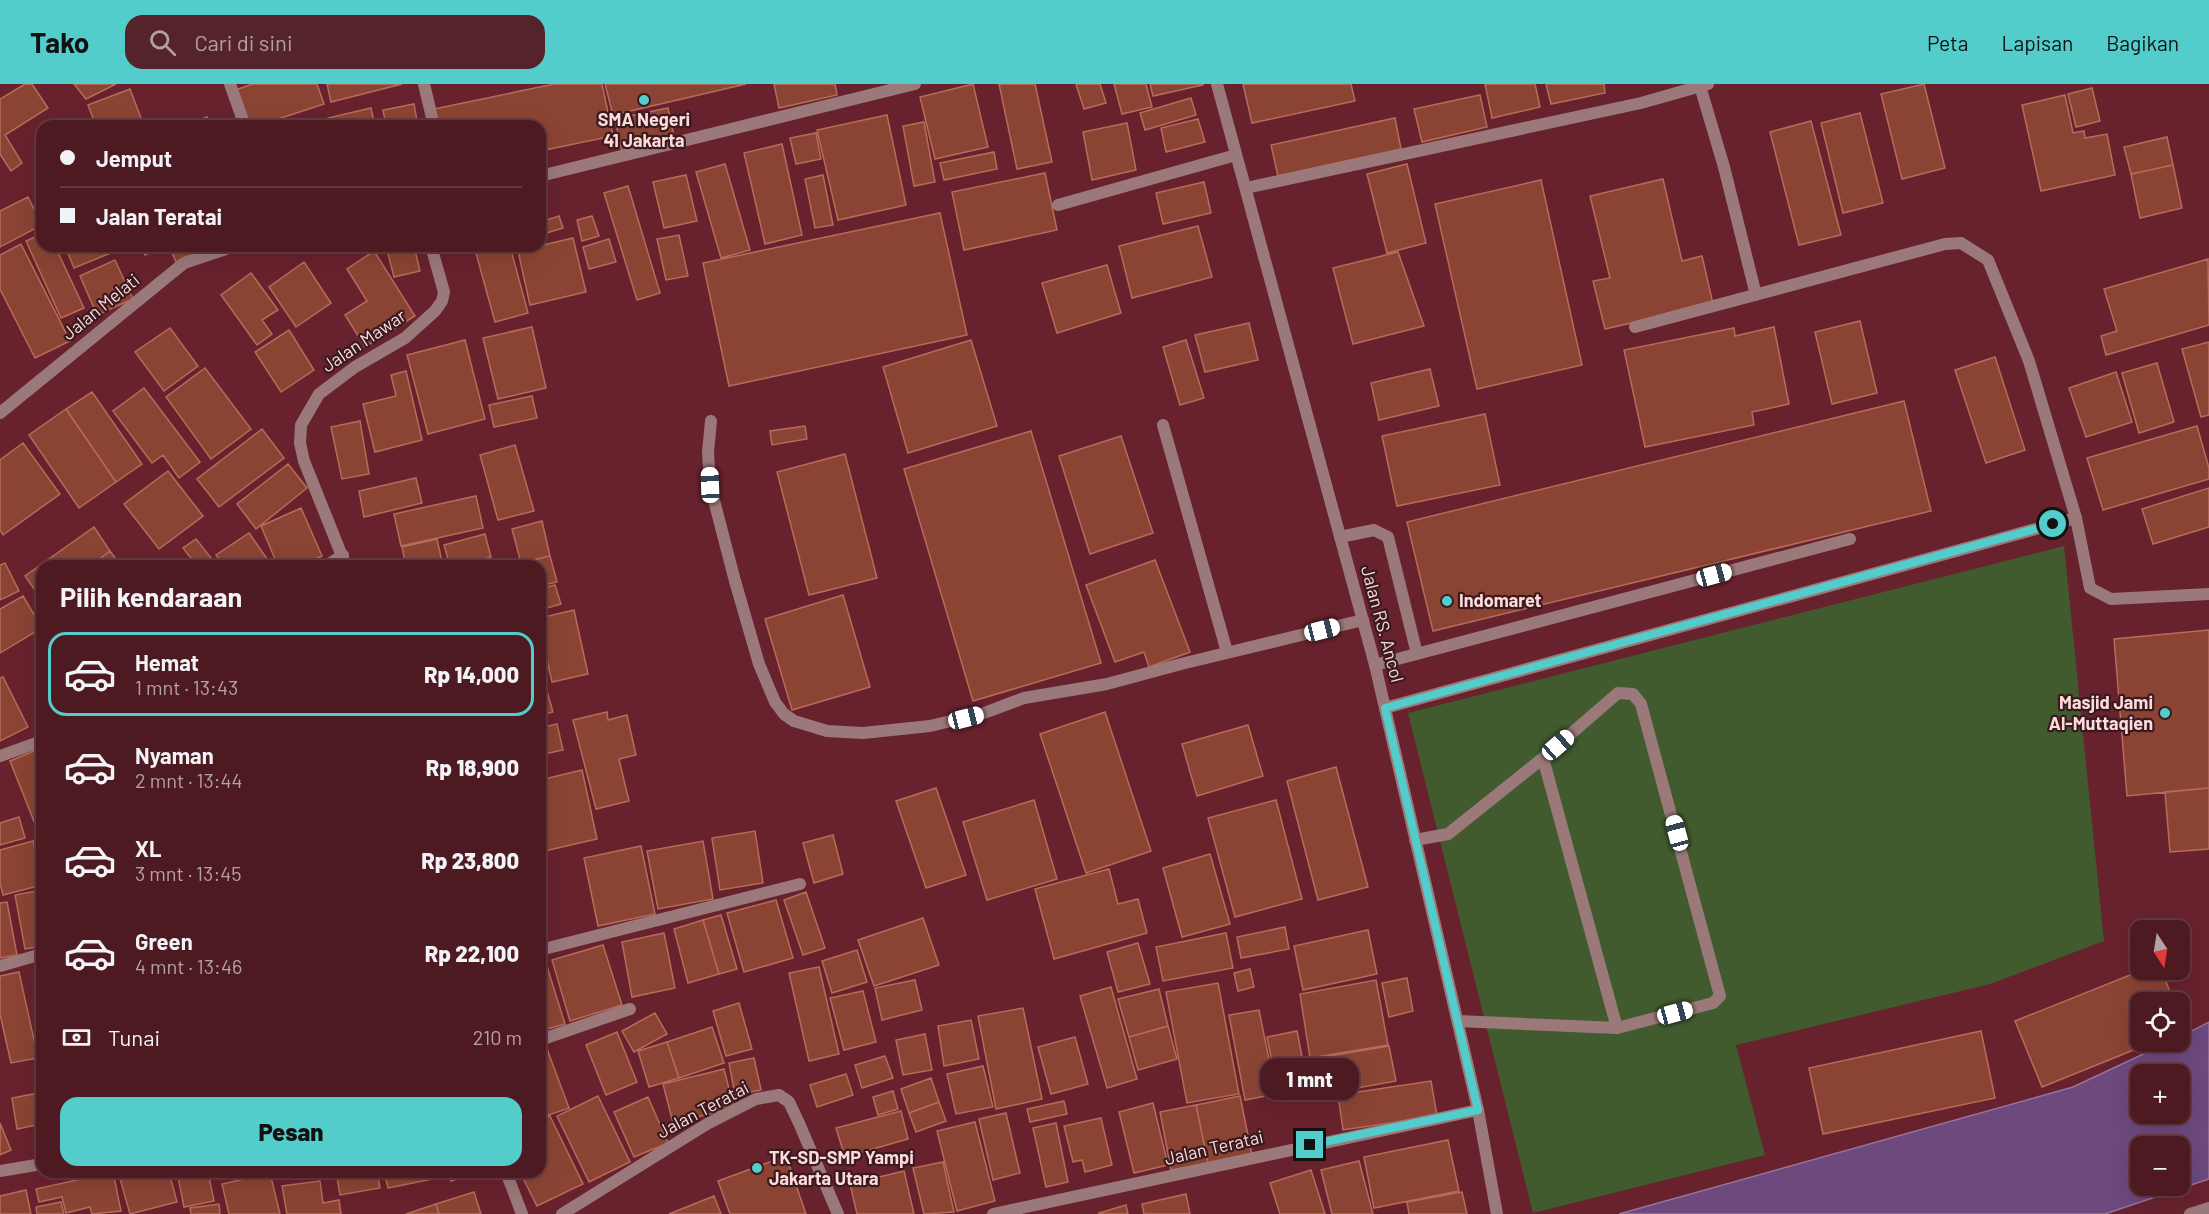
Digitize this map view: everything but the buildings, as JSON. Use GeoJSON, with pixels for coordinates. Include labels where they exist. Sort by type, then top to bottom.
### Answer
{"type":"FeatureCollection","features":[{"type":"Feature","properties":{"kind":"street"},"geometry":{"type":"LineString","coordinates":[[230,84],[243,120]]}},
{"type":"Feature","properties":{"kind":"street"},"geometry":{"type":"LineString","coordinates":[[424,84],[433,120]]}},
{"type":"Feature","properties":{"kind":"street"},"geometry":{"type":"LineString","coordinates":[[546,175],[915,84]]}},
{"type":"Feature","properties":{"kind":"street","name":"Jalan RS. Ancol"},"geometry":{"type":"LineString","coordinates":[[1217,84],[1375,665],[1478,1110],[1497,1214]]}},
{"type":"Feature","properties":{"kind":"street"},"geometry":{"type":"LineString","coordinates":[[1246,189],[1641,102],[1704,85],[1756,295]]}},
{"type":"Feature","properties":{"kind":"street"},"geometry":{"type":"LineString","coordinates":[[1058,205],[1236,155]]}},
{"type":"Feature","properties":{"kind":"street"},"geometry":{"type":"LineString","coordinates":[[1635,327],[1946,243],[1961,243],[1988,260],[2029,361],[2076,518],[2090,588],[2111,598],[2209,594]]}},
{"type":"Feature","properties":{"kind":"street","name":"Jalan Melati"},"geometry":{"type":"LineString","coordinates":[[0,413],[184,263],[217,252]]}},
{"type":"Feature","properties":{"kind":"street","name":"Jalan Mawar"},"geometry":{"type":"LineString","coordinates":[[345,560],[304,461],[300,443],[301,425],[319,394],[355,367],[405,338],[435,311],[442,301],[444,292],[433,252]]}},
{"type":"Feature","properties":{"kind":"street"},"geometry":{"type":"LineString","coordinates":[[711,421],[708,452],[710,485],[735,581],[759,664],[775,702],[784,714],[794,721],[827,731],[863,732],[930,726],[984,713],[1024,698],[1107,684],[1227,652],[1363,620]]}},
{"type":"Feature","properties":{"kind":"street"},"geometry":{"type":"LineString","coordinates":[[1163,425],[1227,652]]}},
{"type":"Feature","properties":{"kind":"street"},"geometry":{"type":"LineString","coordinates":[[1385,708],[2076,518]]}},
{"type":"Feature","properties":{"kind":"street"},"geometry":{"type":"LineString","coordinates":[[1340,537],[1374,530],[1388,537],[1417,654]]}},
{"type":"Feature","properties":{"kind":"street"},"geometry":{"type":"LineString","coordinates":[[1375,665],[1850,539]]}},
{"type":"Feature","properties":{"kind":"street"},"geometry":{"type":"LineString","coordinates":[[1415,840],[1448,834],[1543,758],[1618,693],[1633,694],[1641,704],[1720,996],[1713,1003],[1617,1028],[1458,1021]]}},
{"type":"Feature","properties":{"kind":"street"},"geometry":{"type":"LineString","coordinates":[[0,756],[36,743]]}},
{"type":"Feature","properties":{"kind":"street"},"geometry":{"type":"LineString","coordinates":[[1543,758],[1617,1028]]}},
{"type":"Feature","properties":{"kind":"street"},"geometry":{"type":"LineString","coordinates":[[546,948],[800,884]]}},
{"type":"Feature","properties":{"kind":"street"},"geometry":{"type":"LineString","coordinates":[[0,966],[36,956]]}},
{"type":"Feature","properties":{"kind":"street"},"geometry":{"type":"LineString","coordinates":[[546,1038],[630,1009]]}},
{"type":"Feature","properties":{"kind":"street","name":"Jalan Teratai"},"geometry":{"type":"LineString","coordinates":[[562,1214],[707,1124],[756,1099],[778,1095],[789,1102],[838,1214]]}},
{"type":"Feature","properties":{"kind":"street","name":"Jalan Teratai"},"geometry":{"type":"LineString","coordinates":[[993,1214],[1478,1110]]}},
{"type":"Feature","properties":{"kind":"street"},"geometry":{"type":"LineString","coordinates":[[0,1171],[36,1165]]}},
{"type":"Feature","properties":{"kind":"street"},"geometry":{"type":"LineString","coordinates":[[508,1178],[522,1214]]}},
{"type":"Feature","properties":{"kind":"street"},"geometry":{"type":"LineString","coordinates":[[2190,1214],[2209,1208]]}},
{"type":"Feature","properties":{"kind":"green space"},"geometry":{"type":"Polygon","coordinates":[[[2064,546],[2104,941],[1990,984],[1736,1045],[1765,1155],[1533,1213],[1408,713],[2064,546]]]}},
{"type":"Feature","properties":{"kind":"shaded area"},"geometry":{"type":"Polygon","coordinates":[[[2209,1022],[2209,1179],[2190,1185],[2190,1136],[2130,1136],[2130,1196],[2158,1196],[2105,1214],[1619,1214],[2073,1087],[2148,1052],[2190,1052],[2190,1032],[2209,1022]]]}},
{"type":"Feature","properties":{"kind":"place","name":"SMA Negeri 41 Jakarta"},"geometry":{"type":"Point","coordinates":[644,100]}},
{"type":"Feature","properties":{"kind":"place","name":"Indomaret"},"geometry":{"type":"Point","coordinates":[1447,601]}},
{"type":"Feature","properties":{"kind":"place","name":"Masjid Jami Al-Muttaqien"},"geometry":{"type":"Point","coordinates":[2165,713]}},
{"type":"Feature","properties":{"kind":"place","name":"TK-SD-SMP Yampi Jakarta Utara"},"geometry":{"type":"Point","coordinates":[757,1168]}},
{"type":"Feature","properties":{"kind":"route"},"geometry":{"type":"LineString","coordinates":[[1310,1145],[1478,1110],[1385,708],[2053,524]]}}]}
